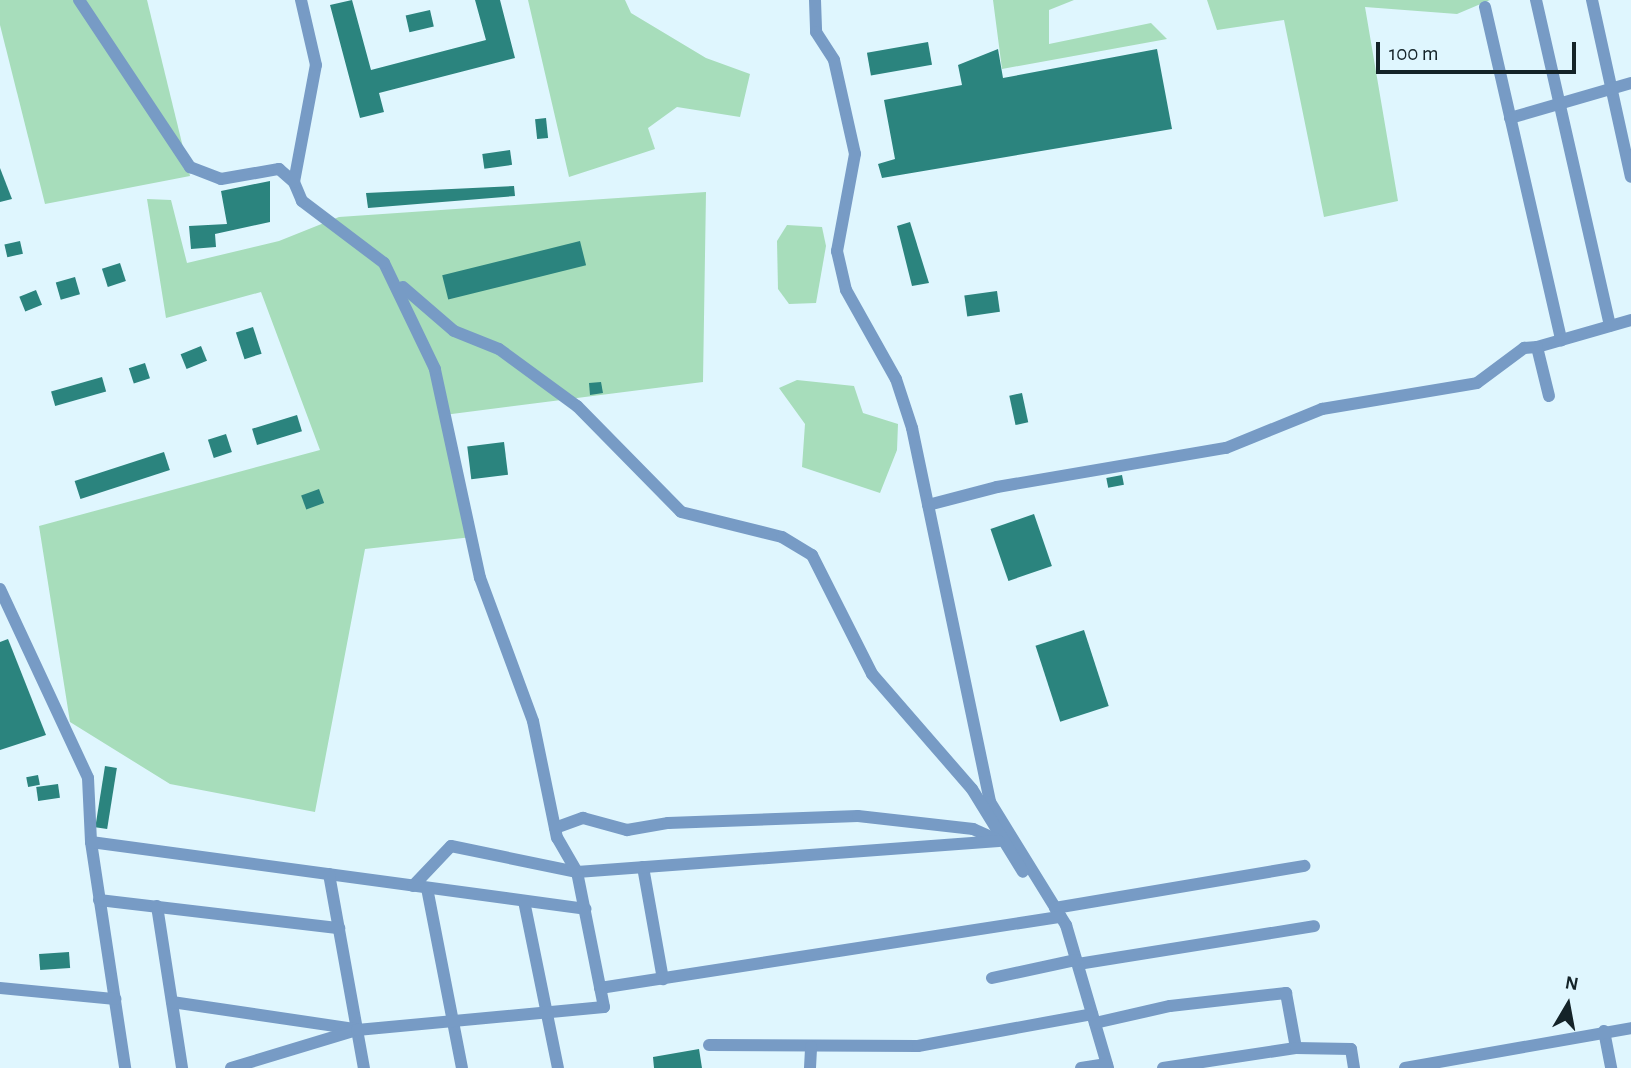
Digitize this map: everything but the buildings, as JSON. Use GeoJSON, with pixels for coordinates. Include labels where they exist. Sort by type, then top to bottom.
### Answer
{"type":"FeatureCollection","features":[{"type":"Feature","properties":{"kind":"street"},"geometry":{"type":"LineString","coordinates":[[79,0],[190,167],[221,179],[279,169],[294,182],[302,201],[369,247],[393,279],[435,369],[480,578],[533,721],[555,828],[577,872],[604,1007],[453,1018],[358,1030],[231,1068]]}},
{"type":"Feature","properties":{"kind":"street"},"geometry":{"type":"LineString","coordinates":[[294,182],[316,65],[301,0]]}},
{"type":"Feature","properties":{"kind":"street"},"geometry":{"type":"LineString","coordinates":[[815,0],[816,32],[834,60],[855,154],[837,251],[846,290],[896,379],[928,505],[990,803],[1058,913],[1077,962],[1107,1066],[1081,1068]]}},
{"type":"Feature","properties":{"kind":"street"},"geometry":{"type":"LineString","coordinates":[[1535,0],[1610,326]]}},
{"type":"Feature","properties":{"kind":"street"},"geometry":{"type":"LineString","coordinates":[[1592,0],[1631,177]]}},
{"type":"Feature","properties":{"kind":"street"},"geometry":{"type":"LineString","coordinates":[[1485,7],[1561,340]]}},
{"type":"Feature","properties":{"kind":"street"},"geometry":{"type":"LineString","coordinates":[[1510,118],[1631,83]]}},
{"type":"Feature","properties":{"kind":"street"},"geometry":{"type":"LineString","coordinates":[[393,279],[454,331],[499,349],[577,406],[681,512],[782,537],[812,555],[872,674],[972,789],[999,841],[1046,894]]}},
{"type":"Feature","properties":{"kind":"street"},"geometry":{"type":"LineString","coordinates":[[928,505],[997,487],[1226,448],[1322,409],[1477,383],[1524,348],[1537,347],[1631,320]]}},
{"type":"Feature","properties":{"kind":"street"},"geometry":{"type":"LineString","coordinates":[[1537,347],[1549,396]]}},
{"type":"Feature","properties":{"kind":"street"},"geometry":{"type":"LineString","coordinates":[[0,589],[88,778],[91,842],[125,1068]]}},
{"type":"Feature","properties":{"kind":"street"},"geometry":{"type":"LineString","coordinates":[[555,828],[583,818],[628,830],[668,823],[858,816],[972,829],[999,841]]}},
{"type":"Feature","properties":{"kind":"street"},"geometry":{"type":"LineString","coordinates":[[413,886],[451,846],[577,872],[999,841]]}},
{"type":"Feature","properties":{"kind":"street"},"geometry":{"type":"LineString","coordinates":[[91,842],[584,909]]}},
{"type":"Feature","properties":{"kind":"street"},"geometry":{"type":"LineString","coordinates":[[600,988],[1058,913],[1304,866]]}},
{"type":"Feature","properties":{"kind":"street"},"geometry":{"type":"LineString","coordinates":[[643,867],[663,979]]}},
{"type":"Feature","properties":{"kind":"street"},"geometry":{"type":"LineString","coordinates":[[329,874],[364,1068]]}},
{"type":"Feature","properties":{"kind":"street"},"geometry":{"type":"LineString","coordinates":[[427,888],[462,1068]]}},
{"type":"Feature","properties":{"kind":"street"},"geometry":{"type":"LineString","coordinates":[[99,900],[339,928]]}},
{"type":"Feature","properties":{"kind":"street"},"geometry":{"type":"LineString","coordinates":[[524,901],[558,1068]]}},
{"type":"Feature","properties":{"kind":"street"},"geometry":{"type":"LineString","coordinates":[[157,906],[182,1068]]}},
{"type":"Feature","properties":{"kind":"street"},"geometry":{"type":"LineString","coordinates":[[992,978],[1077,962],[1314,926]]}},
{"type":"Feature","properties":{"kind":"street"},"geometry":{"type":"LineString","coordinates":[[0,988],[115,999]]}},
{"type":"Feature","properties":{"kind":"street"},"geometry":{"type":"LineString","coordinates":[[709,1045],[918,1046],[1170,1006],[1286,993],[1296,1048]]}},
{"type":"Feature","properties":{"kind":"street"},"geometry":{"type":"LineString","coordinates":[[172,1002],[358,1030]]}},
{"type":"Feature","properties":{"kind":"street"},"geometry":{"type":"LineString","coordinates":[[1405,1068],[1631,1028]]}},
{"type":"Feature","properties":{"kind":"street"},"geometry":{"type":"LineString","coordinates":[[1604,1031],[1611,1068]]}},
{"type":"Feature","properties":{"kind":"street"},"geometry":{"type":"LineString","coordinates":[[810,1068],[811,1047]]}},
{"type":"Feature","properties":{"kind":"street"},"geometry":{"type":"LineString","coordinates":[[1163,1068],[1296,1048],[1351,1049],[1354,1068]]}},
{"type":"Feature","properties":{"kind":"green space"},"geometry":{"type":"Polygon","coordinates":[[[0,0],[147,0],[190,176],[45,204],[0,25],[0,0]]]}},
{"type":"Feature","properties":{"kind":"green space"},"geometry":{"type":"Polygon","coordinates":[[[528,0],[625,0],[631,13],[706,58],[750,74],[740,117],[677,107],[648,128],[655,149],[569,177],[528,0]]]}},
{"type":"Feature","properties":{"kind":"green space"},"geometry":{"type":"Polygon","coordinates":[[[993,0],[1074,0],[1049,10],[1049,44],[1151,23],[1167,39],[1002,69],[993,0]]]}},
{"type":"Feature","properties":{"kind":"green space"},"geometry":{"type":"Polygon","coordinates":[[[1207,0],[1490,0],[1457,14],[1365,7],[1398,201],[1324,217],[1284,20],[1217,30],[1207,0]]]}},
{"type":"Feature","properties":{"kind":"green space"},"geometry":{"type":"Polygon","coordinates":[[[706,192],[703,382],[444,415],[472,537],[365,549],[315,812],[170,784],[70,722],[39,526],[320,450],[261,292],[166,318],[147,199],[171,200],[187,263],[279,241],[339,217],[706,192]]]}},
{"type":"Feature","properties":{"kind":"green space"},"geometry":{"type":"Polygon","coordinates":[[[787,225],[822,227],[826,246],[816,303],[789,304],[778,289],[777,241],[787,225]]]}},
{"type":"Feature","properties":{"kind":"green space"},"geometry":{"type":"Polygon","coordinates":[[[797,380],[854,386],[863,413],[898,424],[897,450],[880,493],[802,467],[805,424],[779,388],[797,380]]]}}]}
